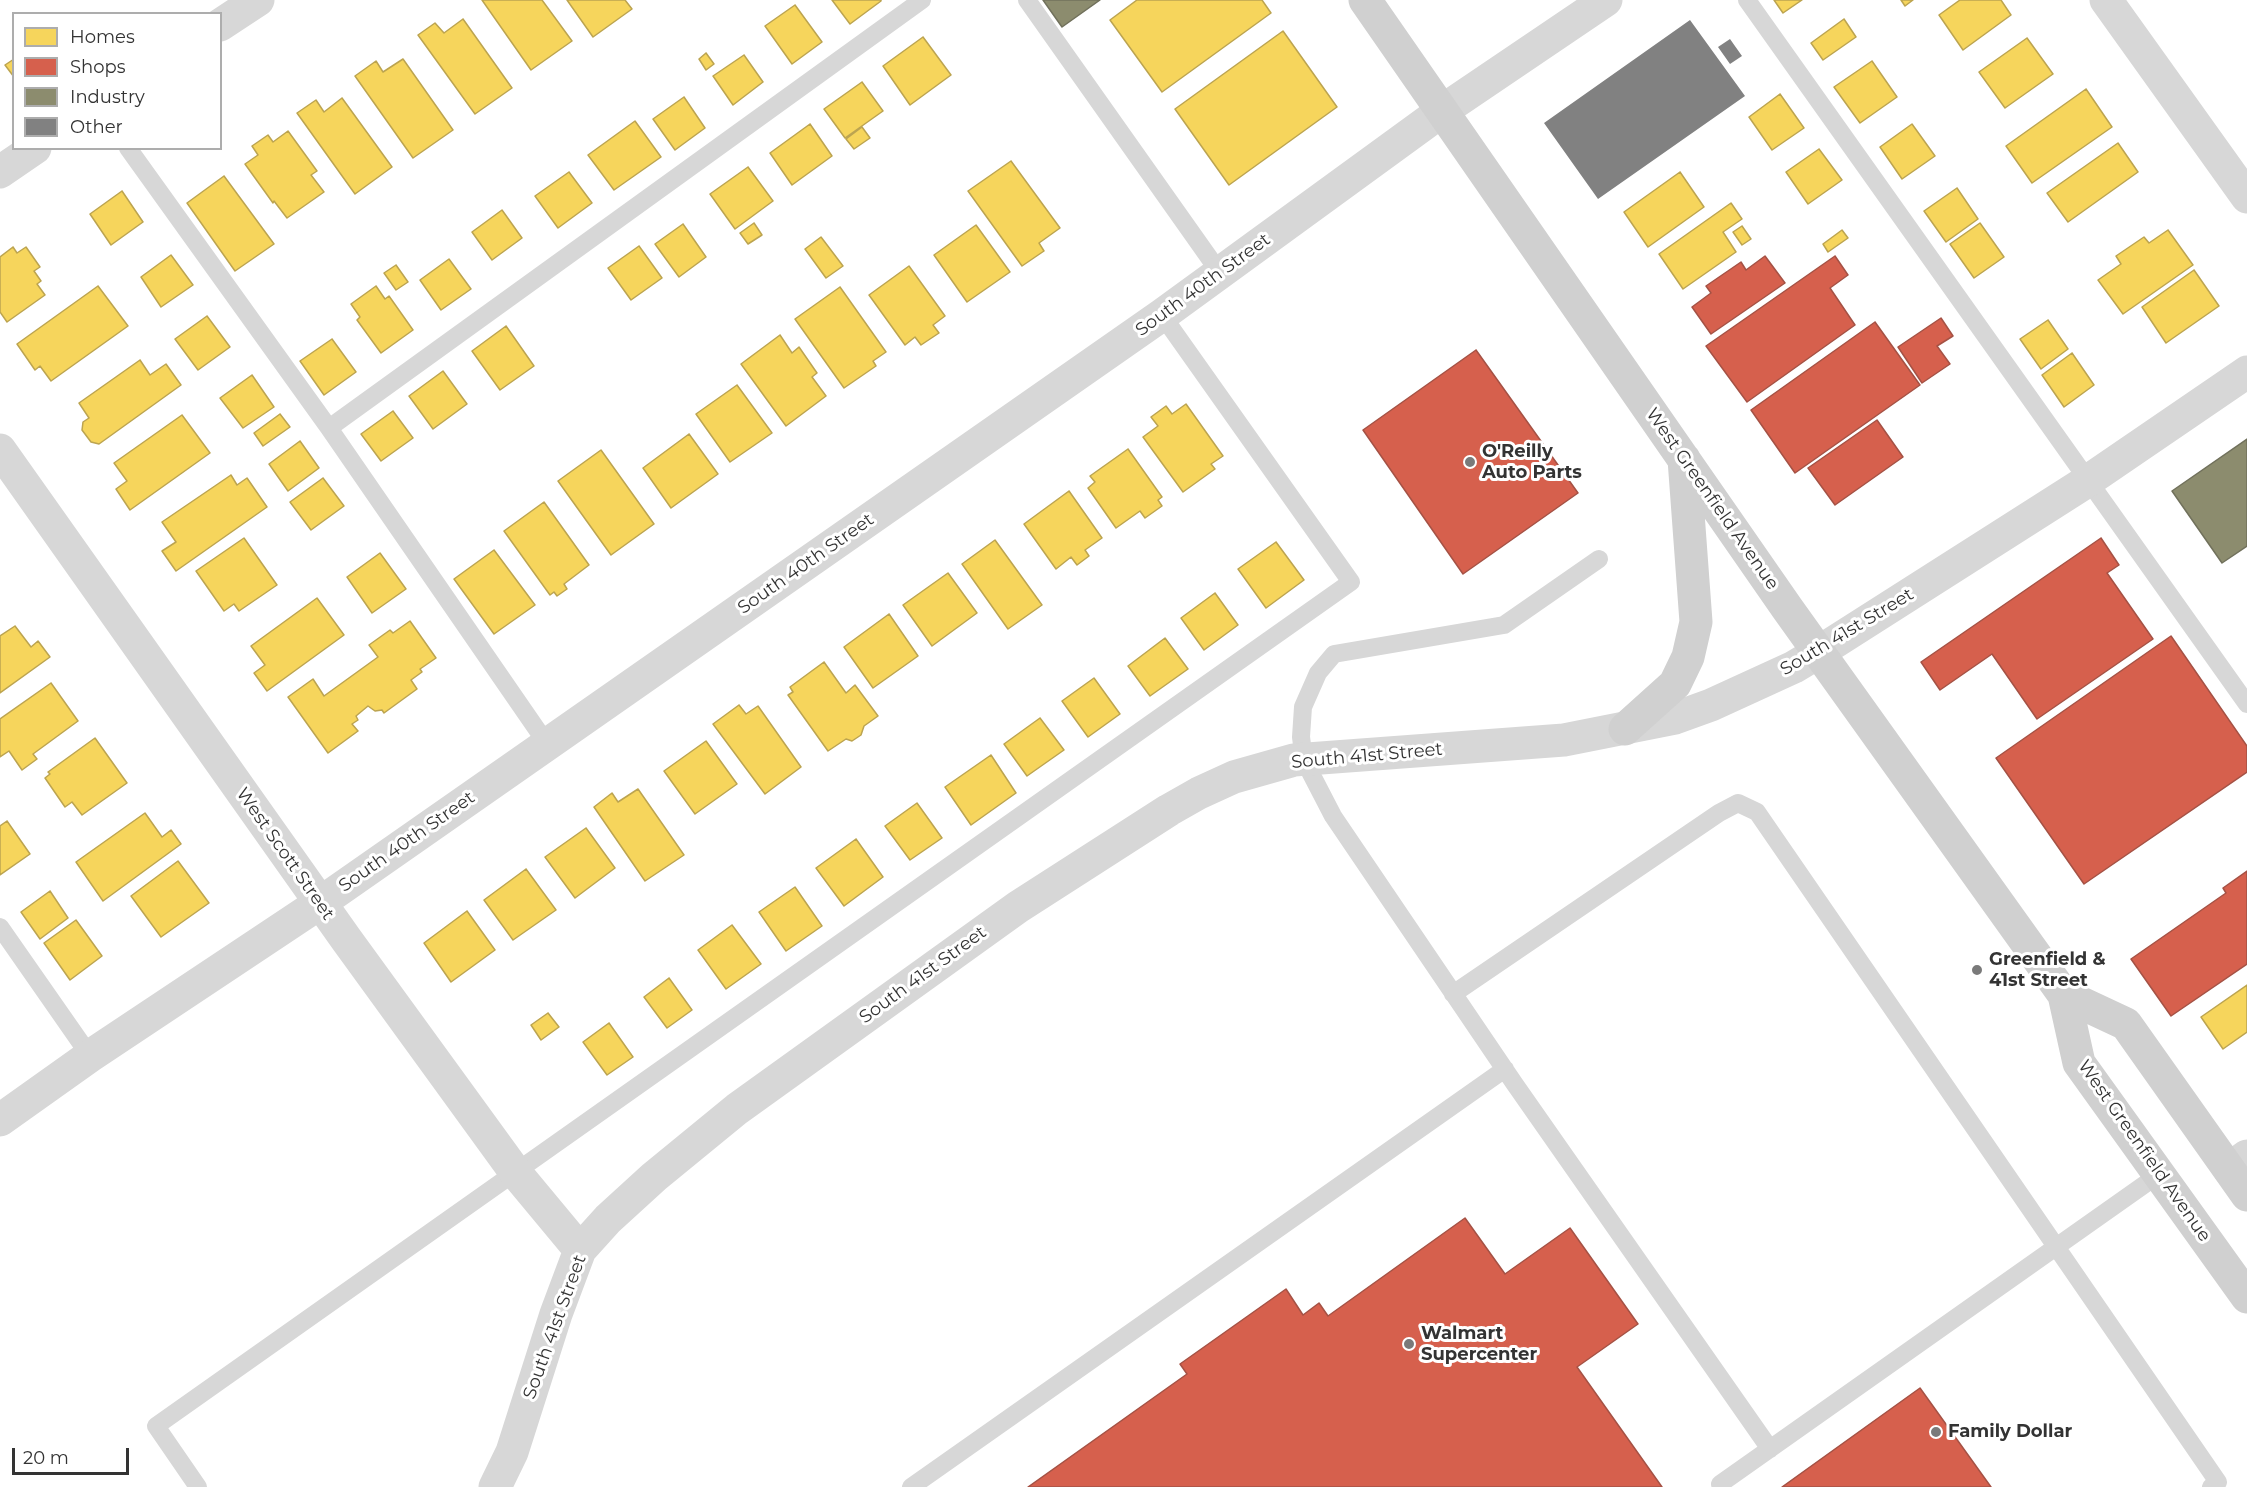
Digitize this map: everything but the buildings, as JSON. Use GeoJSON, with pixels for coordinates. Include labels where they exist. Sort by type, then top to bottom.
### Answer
{"type":"FeatureCollection","features":[{"type":"Feature","properties":{"kind":"main road","name":"West Greenfield Avenue"},"geometry":{"type":"LineString","coordinates":[[1365,0],[1819,652],[2064,995],[2079,1063],[2247,1297]]}},
{"type":"Feature","properties":{"kind":"main road"},"geometry":{"type":"LineString","coordinates":[[1625,729],[1675,684],[1688,657],[1696,622],[1684,457]]}},
{"type":"Feature","properties":{"kind":"main road","name":"West Greenfield Avenue"},"geometry":{"type":"LineString","coordinates":[[2064,995],[2126,1024],[2241,1173]]}},
{"type":"Feature","properties":{"kind":"street"},"geometry":{"type":"LineString","coordinates":[[222,24],[258,0]]}},
{"type":"Feature","properties":{"kind":"street","name":"South 40th Street"},"geometry":{"type":"LineString","coordinates":[[0,1120],[90,1056],[320,903],[1162,315],[1442,111],[1606,0]]}},
{"type":"Feature","properties":{"kind":"street"},"geometry":{"type":"LineString","coordinates":[[2106,0],[2247,197]]}},
{"type":"Feature","properties":{"kind":"street"},"geometry":{"type":"LineString","coordinates":[[0,172],[32,150]]}},
{"type":"Feature","properties":{"kind":"street","name":"South 41st Street"},"geometry":{"type":"LineString","coordinates":[[495,1487],[512,1452],[556,1314],[580,1251],[621,1207],[738,1109],[1018,907],[1199,793],[1257,770],[1294,760],[1564,740],[1675,718],[1711,705],[1794,667],[1819,652],[2089,480],[2247,372]]}},
{"type":"Feature","properties":{"kind":"street","name":"West Scott Street"},"geometry":{"type":"LineString","coordinates":[[0,450],[320,903],[516,1173],[580,1251]]}},
{"type":"Feature","properties":{"kind":"lane"},"geometry":{"type":"LineString","coordinates":[[329,428],[922,0]]}},
{"type":"Feature","properties":{"kind":"lane"},"geometry":{"type":"LineString","coordinates":[[1027,0],[1220,273]]}},
{"type":"Feature","properties":{"kind":"lane"},"geometry":{"type":"LineString","coordinates":[[1748,0],[2247,704]]}},
{"type":"Feature","properties":{"kind":"lane"},"geometry":{"type":"LineString","coordinates":[[129,150],[329,428],[547,744]]}},
{"type":"Feature","properties":{"kind":"lane"},"geometry":{"type":"LineString","coordinates":[[198,1487],[156,1426],[1351,582],[1162,315]]}},
{"type":"Feature","properties":{"kind":"lane"},"geometry":{"type":"LineString","coordinates":[[1599,559],[1504,625],[1334,654],[1318,673],[1303,707],[1301,737],[1304,760],[1333,816],[1453,994],[1770,1449]]}},
{"type":"Feature","properties":{"kind":"lane"},"geometry":{"type":"LineString","coordinates":[[1453,994],[1738,802],[1757,812],[2218,1482],[2211,1487]]}},
{"type":"Feature","properties":{"kind":"lane"},"geometry":{"type":"LineString","coordinates":[[0,927],[90,1056]]}},
{"type":"Feature","properties":{"kind":"lane"},"geometry":{"type":"LineString","coordinates":[[910,1487],[1505,1069]]}},
{"type":"Feature","properties":{"kind":"lane"},"geometry":{"type":"LineString","coordinates":[[1722,1487],[1720,1484],[2158,1175]]}},
{"type":"Feature","properties":{"kind":"place","name":"O'Reilly Auto Parts"},"geometry":{"type":"Point","coordinates":[1470,462]}},
{"type":"Feature","properties":{"kind":"place","name":"Greenfield & 41st Street"},"geometry":{"type":"Point","coordinates":[1977,970]}},
{"type":"Feature","properties":{"kind":"place","name":"Walmart Supercenter"},"geometry":{"type":"Point","coordinates":[1409,1344]}},
{"type":"Feature","properties":{"kind":"place","name":"Family Dollar"},"geometry":{"type":"Point","coordinates":[1936,1432]}}]}
